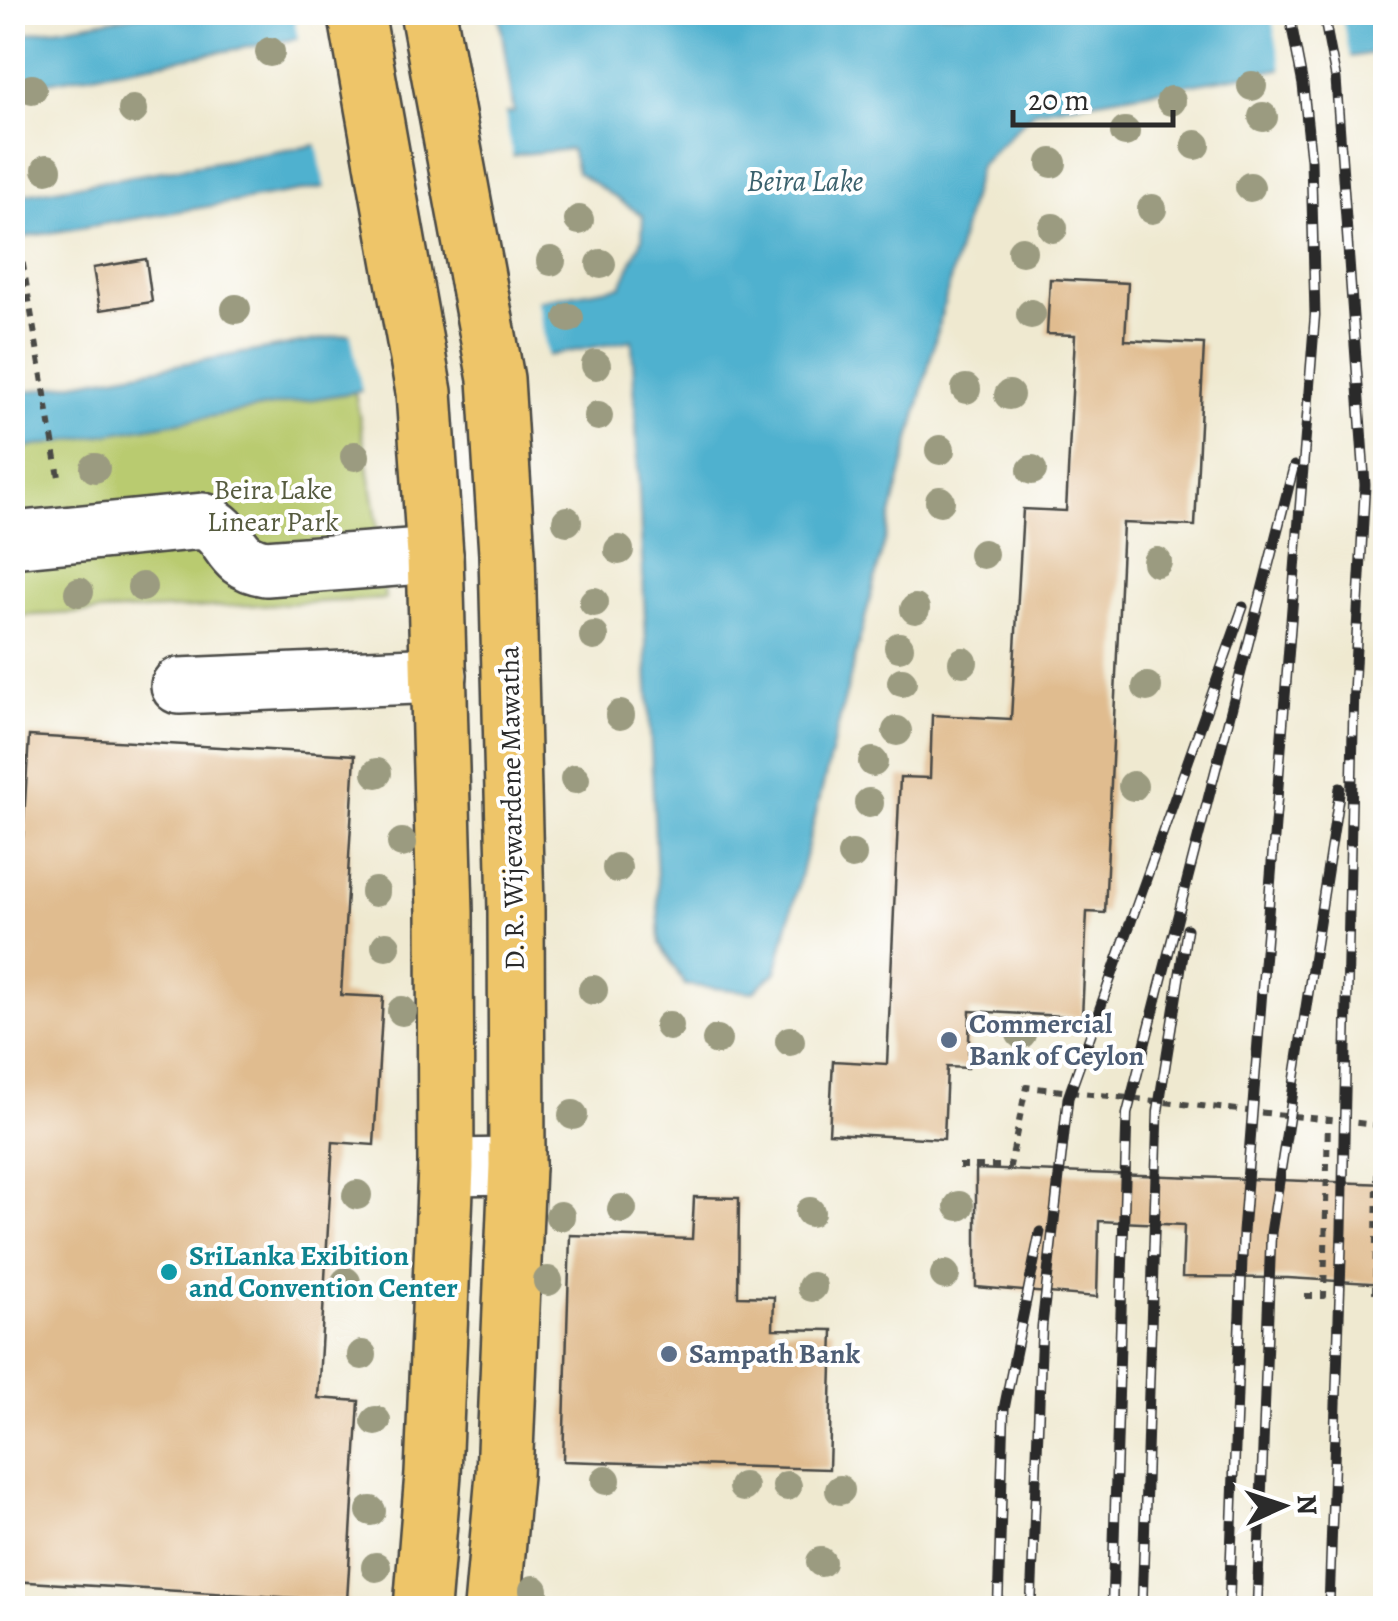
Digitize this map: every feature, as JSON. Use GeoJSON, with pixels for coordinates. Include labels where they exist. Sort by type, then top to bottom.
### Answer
{"type":"FeatureCollection","features":[{"type":"Feature","properties":{"kind":"main road"},"geometry":{"type":"LineString","coordinates":[[356,12],[424,392],[436,555],[445,912],[446,1167],[433,1474],[422,1608]]}},
{"type":"Feature","properties":{"kind":"main road","name":"D. R. Wijewardene Mawatha"},"geometry":{"type":"LineString","coordinates":[[428,12],[496,380],[507,554],[516,910],[517,1166],[504,1475],[492,1608]]}},
{"type":"Feature","properties":{"kind":"lane"},"geometry":{"type":"LineString","coordinates":[[12,540],[204,521],[217,526],[234,554],[246,564],[266,568],[436,555]]}},
{"type":"Feature","properties":{"kind":"lane"},"geometry":{"type":"LineString","coordinates":[[178,686],[439,675]]}},
{"type":"Feature","properties":{"kind":"lane"},"geometry":{"type":"LineString","coordinates":[[446,1167],[517,1166]]}},
{"type":"Feature","properties":{"kind":"path"},"geometry":{"type":"LineString","coordinates":[[12,200],[53,448]]}},
{"type":"Feature","properties":{"kind":"path"},"geometry":{"type":"LineString","coordinates":[[959,1166],[1010,1166],[1026,1087],[1382,1126],[1374,1295],[1384,1295]]}},
{"type":"Feature","properties":{"kind":"path"},"geometry":{"type":"LineString","coordinates":[[1305,1296],[1324,1296],[1328,1120]]}},
{"type":"Feature","properties":{"kind":"green space","name":"Beira Lake Linear Park"},"geometry":{"type":"Polygon","coordinates":[[[355,392],[375,507],[385,599],[13,616],[12,450],[355,392]]]}},
{"type":"Feature","properties":{"kind":"water"},"geometry":{"type":"Polygon","coordinates":[[[150,13],[444,13],[13,88],[12,36],[150,13]]]}},
{"type":"Feature","properties":{"kind":"water","name":"Beira Lake"},"geometry":{"type":"Polygon","coordinates":[[[499,13],[1385,13],[1385,51],[1034,111],[979,166],[776,972],[753,992],[685,985],[660,944],[632,340],[13,450],[13,394],[621,286],[642,239],[643,216],[577,172],[571,149],[13,239],[13,196],[514,112],[499,13]]]}},
{"type":"Feature","properties":{"kind":"pier"},"geometry":{"type":"Polygon","coordinates":[[[449,12],[445,17],[299,43],[293,13],[449,12]]]}},
{"type":"Feature","properties":{"kind":"pier"},"geometry":{"type":"Polygon","coordinates":[[[1271,13],[1341,13],[1351,62],[1283,74],[1271,13]]]}},
{"type":"Feature","properties":{"kind":"pier"},"geometry":{"type":"Polygon","coordinates":[[[504,108],[513,161],[326,192],[316,140],[504,108]]]}},
{"type":"Feature","properties":{"kind":"pier"},"geometry":{"type":"Polygon","coordinates":[[[537,296],[548,361],[363,396],[350,329],[537,296]]]}},
{"type":"Feature","properties":{"kind":"building"},"geometry":{"type":"Polygon","coordinates":[[[146,259],[152,302],[100,310],[93,268],[146,259]]]}},
{"type":"Feature","properties":{"kind":"building"},"geometry":{"type":"Polygon","coordinates":[[[1050,279],[1128,283],[1125,340],[1204,344],[1195,526],[1123,523],[1105,913],[1087,912],[1082,1017],[970,1011],[968,1068],[947,1067],[944,1139],[829,1133],[833,1061],[887,1064],[900,777],[930,778],[932,715],[1011,719],[1023,509],[1066,511],[1075,335],[1047,334],[1050,279]]]}},
{"type":"Feature","properties":{"kind":"building","name":"SriLanka Exibition and Convention Center"},"geometry":{"type":"Polygon","coordinates":[[[29,736],[355,755],[341,995],[383,997],[374,1145],[333,1142],[318,1398],[359,1401],[347,1601],[12,1581],[12,836],[23,837],[29,736]]]}},
{"type":"Feature","properties":{"kind":"building"},"geometry":{"type":"Polygon","coordinates":[[[976,1169],[1386,1184],[1386,1284],[1182,1277],[1184,1225],[1099,1221],[1097,1297],[976,1287],[976,1169]]]}},
{"type":"Feature","properties":{"kind":"building","name":"Sampath Bank"},"geometry":{"type":"Polygon","coordinates":[[[694,1197],[739,1198],[738,1296],[774,1297],[773,1329],[833,1330],[829,1469],[563,1461],[570,1235],[692,1239],[694,1197]]]}},
{"type":"Feature","properties":{"kind":"railway"},"geometry":{"type":"LineString","coordinates":[[1229,1608],[1243,1232],[1315,315],[1311,160],[1303,85],[1289,12]]}},
{"type":"Feature","properties":{"kind":"railway"},"geometry":{"type":"LineString","coordinates":[[1323,12],[1336,79],[1365,485],[1354,684],[1329,1608]]}},
{"type":"Feature","properties":{"kind":"railway"},"geometry":{"type":"LineString","coordinates":[[1112,1608],[1127,1114],[1294,466]]}},
{"type":"Feature","properties":{"kind":"railway"},"geometry":{"type":"LineString","coordinates":[[1031,1608],[1042,1326],[1068,1098],[1243,607]]}},
{"type":"Feature","properties":{"kind":"railway"},"geometry":{"type":"LineString","coordinates":[[1257,1608],[1271,1233],[1340,788]]}},
{"type":"Feature","properties":{"kind":"railway"},"geometry":{"type":"LineString","coordinates":[[1142,1608],[1158,1111],[1187,929]]}},
{"type":"Feature","properties":{"kind":"railway"},"geometry":{"type":"LineString","coordinates":[[998,1608],[1004,1409],[1040,1232]]}},
{"type":"Feature","properties":{"kind":"place","name":"Commercial Bank of Ceylon"},"geometry":{"type":"Point","coordinates":[949,1040]}},
{"type":"Feature","properties":{"kind":"place","name":"SriLanka Exibition and Convention Center"},"geometry":{"type":"Point","coordinates":[169,1272]}},
{"type":"Feature","properties":{"kind":"place","name":"Sampath Bank"},"geometry":{"type":"Point","coordinates":[669,1354]}}]}
